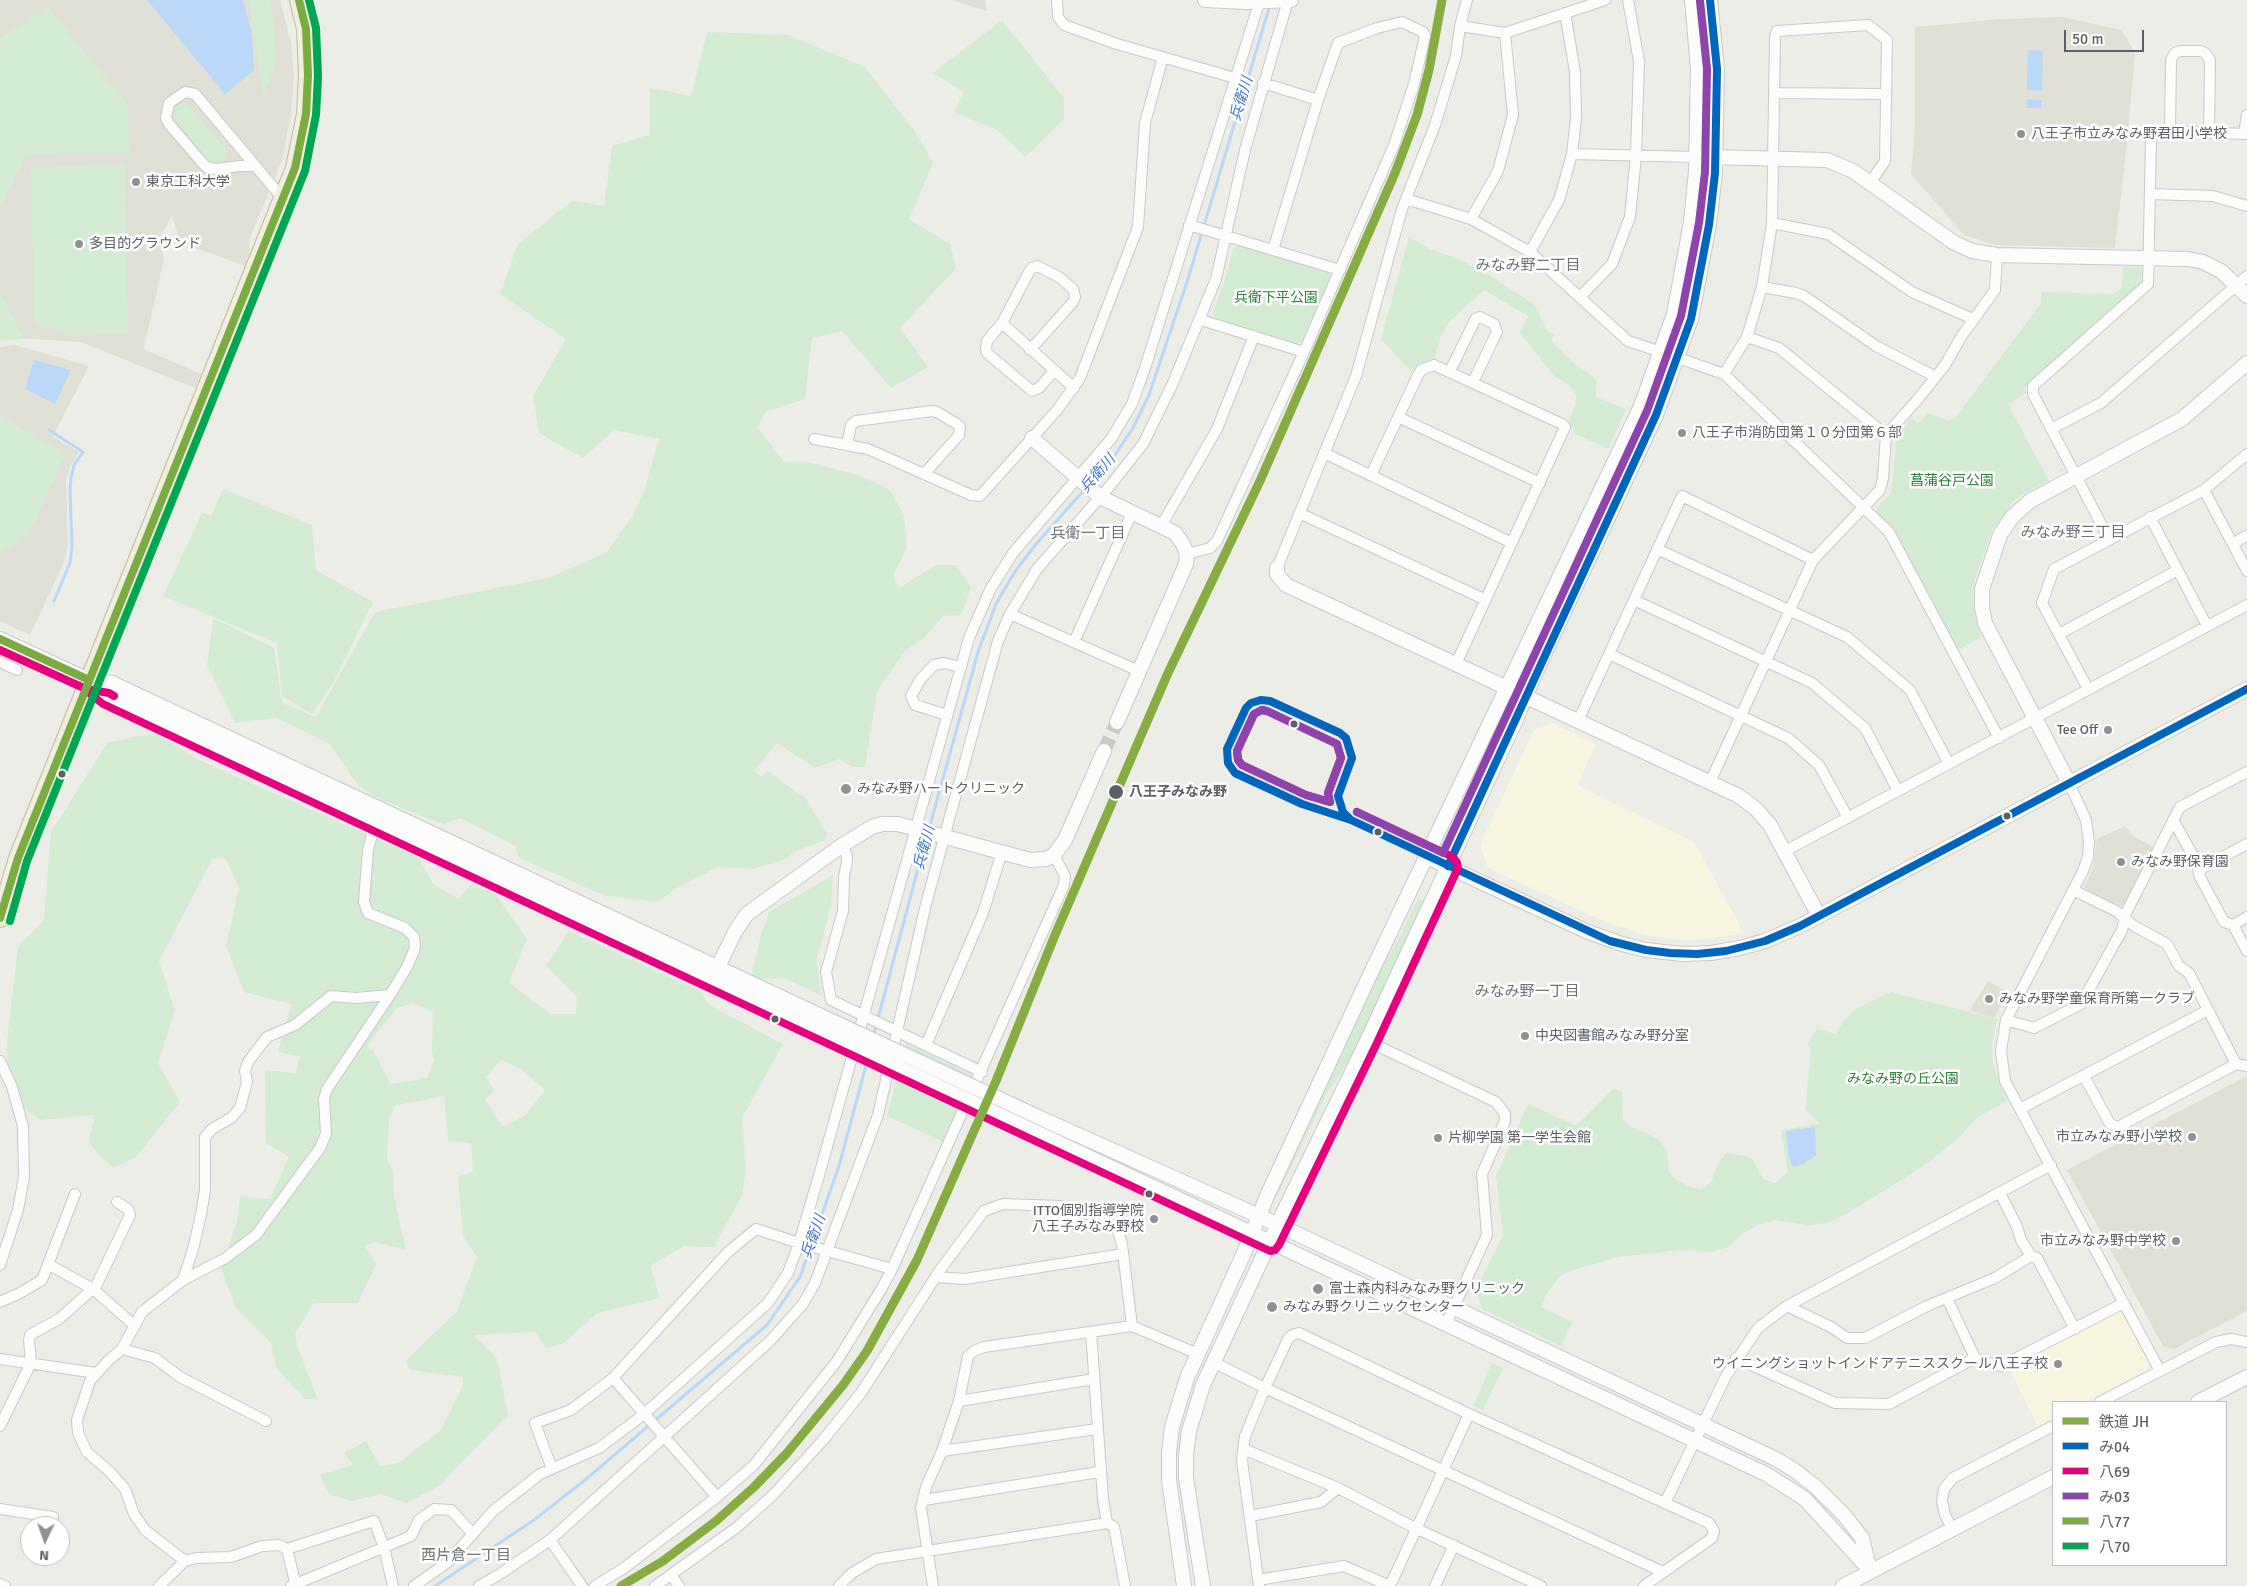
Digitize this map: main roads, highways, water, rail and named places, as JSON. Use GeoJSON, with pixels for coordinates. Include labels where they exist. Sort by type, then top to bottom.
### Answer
{"type":"FeatureCollection","features":[{"type":"Feature","properties":{"kind":"highway"},"geometry":{"type":"LineString","coordinates":[[0,918],[18,858],[284,200],[295,168],[306,114],[308,54],[306,29],[299,0]]}},
{"type":"Feature","properties":{"kind":"water"},"geometry":{"type":"Polygon","coordinates":[[[147,0],[243,0],[252,34],[254,70],[225,94],[147,0]]]}},
{"type":"Feature","properties":{"kind":"water"},"geometry":{"type":"Polygon","coordinates":[[[2028,50],[2043,51],[2042,91],[2027,90],[2028,50]]]}},
{"type":"Feature","properties":{"kind":"water"},"geometry":{"type":"Polygon","coordinates":[[[2027,99],[2042,100],[2041,108],[2026,108],[2027,99]]]}},
{"type":"Feature","properties":{"kind":"water"},"geometry":{"type":"Polygon","coordinates":[[[34,360],[71,370],[55,404],[25,389],[34,360]]]}},
{"type":"Feature","properties":{"kind":"water"},"geometry":{"type":"Polygon","coordinates":[[[1815,1127],[1816,1155],[1804,1164],[1793,1167],[1789,1158],[1786,1131],[1815,1127]]]}},
{"type":"Feature","properties":{"kind":"waterway","name":"兵衛川"},"geometry":{"type":"LineString","coordinates":[[1091,482],[1115,455],[1133,428],[1149,395],[1188,279],[1270,5]]}},
{"type":"Feature","properties":{"kind":"waterway"},"geometry":{"type":"LineString","coordinates":[[49,430],[83,452],[74,465],[71,478],[72,546],[70,563],[54,601]]}},
{"type":"Feature","properties":{"kind":"waterway","name":"兵衛川"},"geometry":{"type":"LineString","coordinates":[[929,829],[978,652],[996,604],[1014,573],[1036,544],[1085,489]]}},
{"type":"Feature","properties":{"kind":"waterway","name":"兵衛川"},"geometry":{"type":"LineString","coordinates":[[873,1037],[927,835]]}},
{"type":"Feature","properties":{"kind":"waterway","name":"兵衛川"},"geometry":{"type":"LineString","coordinates":[[435,1586],[534,1520],[585,1480],[767,1325],[800,1277],[839,1166],[868,1058]]}},
{"type":"Feature","properties":{"kind":"tunnel"},"geometry":{"type":"LineString","coordinates":[[1104,751],[1117,722]]}},
{"type":"Feature","properties":{"kind":"rail line","name":"JH"},"geometry":{"type":"LineString","coordinates":[[621,1586],[663,1561],[716,1521],[754,1487],[787,1453],[843,1385],[867,1351],[917,1260],[996,1081],[1055,935],[1168,673],[1260,481],[1395,173],[1417,115],[1429,70],[1442,0]]}},
{"type":"Feature","properties":{"kind":"place","name":"八王子市立みなみ野君田小学校"},"geometry":{"type":"Point","coordinates":[2021,134]}},
{"type":"Feature","properties":{"kind":"place","name":"東京工科大学"},"geometry":{"type":"Point","coordinates":[136,182]}},
{"type":"Feature","properties":{"kind":"place","name":"多目的グラウンド"},"geometry":{"type":"Point","coordinates":[79,244]}},
{"type":"Feature","properties":{"kind":"place","name":"八王子市消防団第１０分団第６部"},"geometry":{"type":"Point","coordinates":[1682,433]}},
{"type":"Feature","properties":{"kind":"place","name":"Tee Off"},"geometry":{"type":"Point","coordinates":[2108,730]}},
{"type":"Feature","properties":{"kind":"place","name":"みなみ野ハートクリニック"},"geometry":{"type":"Point","coordinates":[846,789]}},
{"type":"Feature","properties":{"kind":"place","name":"八王子みなみ野"},"geometry":{"type":"Point","coordinates":[1116,792]}},
{"type":"Feature","properties":{"kind":"place","name":"みなみ野保育園"},"geometry":{"type":"Point","coordinates":[2121,862]}},
{"type":"Feature","properties":{"kind":"place","name":"みなみ野学童保育所第一クラブ"},"geometry":{"type":"Point","coordinates":[1989,999]}},
{"type":"Feature","properties":{"kind":"place","name":"中央図書館みなみ野分室"},"geometry":{"type":"Point","coordinates":[1525,1036]}},
{"type":"Feature","properties":{"kind":"place","name":"市立みなみ野小学校"},"geometry":{"type":"Point","coordinates":[2192,1137]}},
{"type":"Feature","properties":{"kind":"place","name":"片柳学園 第一学生会館"},"geometry":{"type":"Point","coordinates":[1438,1138]}},
{"type":"Feature","properties":{"kind":"place","name":"ITTO個別指導学院 八王子みなみ野校"},"geometry":{"type":"Point","coordinates":[1154,1219]}},
{"type":"Feature","properties":{"kind":"place","name":"市立みなみ野中学校"},"geometry":{"type":"Point","coordinates":[2176,1241]}},
{"type":"Feature","properties":{"kind":"place","name":"富士森内科みなみ野クリニック"},"geometry":{"type":"Point","coordinates":[1318,1289]}},
{"type":"Feature","properties":{"kind":"place","name":"みなみ野クリニックセンター"},"geometry":{"type":"Point","coordinates":[1272,1307]}},
{"type":"Feature","properties":{"kind":"place","name":"ウイニングショットインドアテニススクール八王子校"},"geometry":{"type":"Point","coordinates":[2058,1364]}},
{"type":"Feature","properties":{"kind":"district","name":"みなみ野二丁目"},"geometry":{"type":"Point","coordinates":[1528,266]}},
{"type":"Feature","properties":{"kind":"district","name":"みなみ野三丁目"},"geometry":{"type":"Point","coordinates":[2073,533]}},
{"type":"Feature","properties":{"kind":"district","name":"兵衛一丁目"},"geometry":{"type":"Point","coordinates":[1088,534]}},
{"type":"Feature","properties":{"kind":"district","name":"みなみ野一丁目"},"geometry":{"type":"Point","coordinates":[1527,992]}},
{"type":"Feature","properties":{"kind":"district","name":"西片倉一丁目"},"geometry":{"type":"Point","coordinates":[466,1556]}},
{"type":"Feature","properties":{"kind":"park label","name":"兵衛下平公園"},"geometry":{"type":"Point","coordinates":[1276,298]}},
{"type":"Feature","properties":{"kind":"park label","name":"菖蒲谷戸公園"},"geometry":{"type":"Point","coordinates":[1952,481]}},
{"type":"Feature","properties":{"kind":"park label","name":"みなみ野の丘公園"},"geometry":{"type":"Point","coordinates":[1903,1079]}}]}
